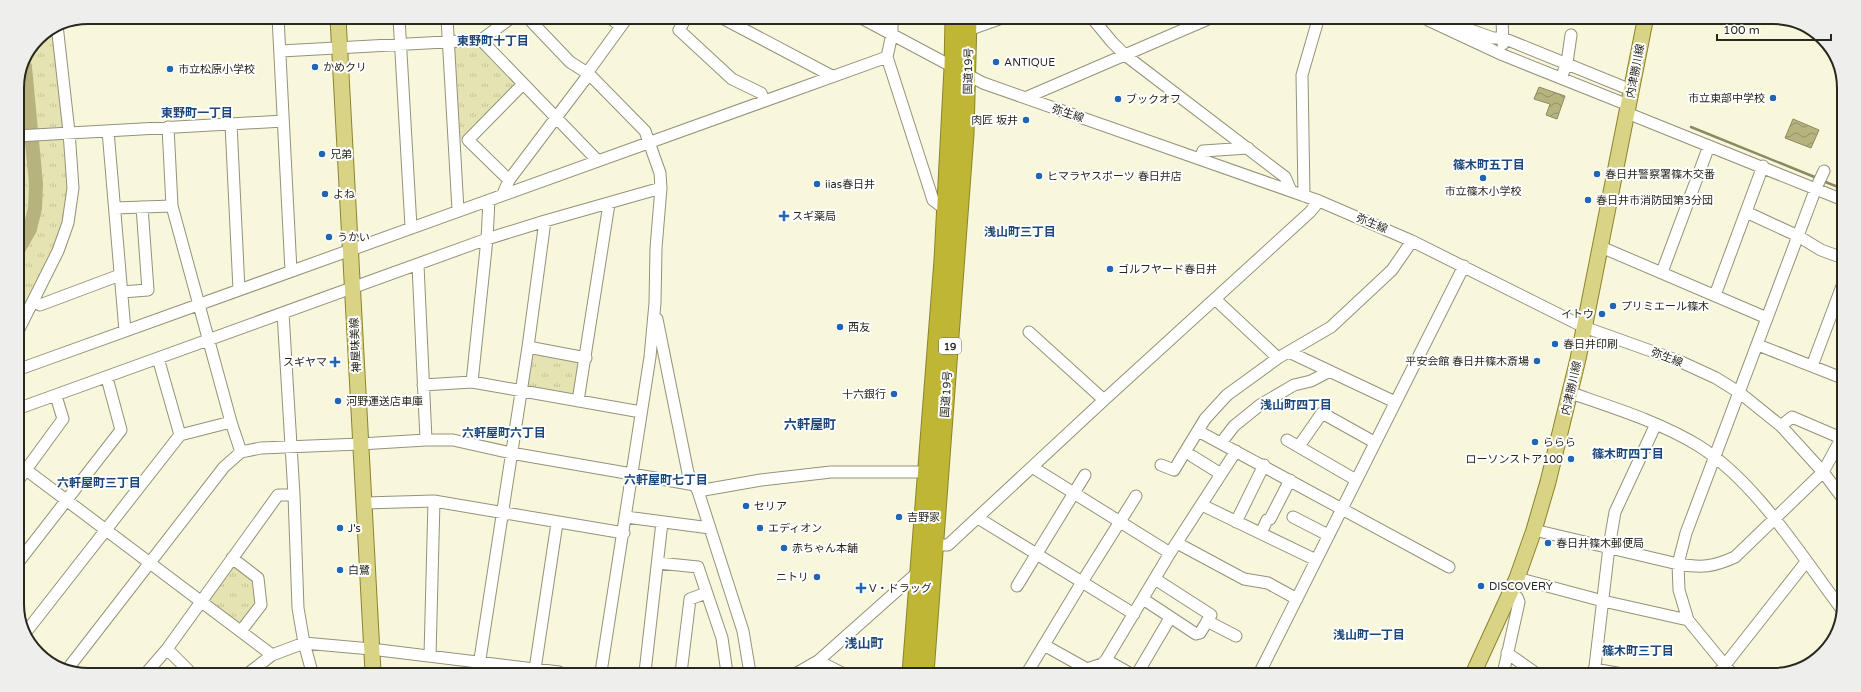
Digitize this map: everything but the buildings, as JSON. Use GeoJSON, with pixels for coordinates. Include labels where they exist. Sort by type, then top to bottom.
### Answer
{"type":"FeatureCollection","features":[{"type":"Feature","properties":{"kind":"highway","name":"国道19号"},"geometry":{"type":"LineString","coordinates":[[925,668],[965,141],[961,72],[955,24]]}},
{"type":"Feature","properties":{"kind":"highway","name":"国道19号"},"geometry":{"type":"LineString","coordinates":[[911,668],[943,260],[945,209],[968,25]]}},
{"type":"Feature","properties":{"kind":"main road","name":"神屋味美線"},"geometry":{"type":"LineString","coordinates":[[338,24],[373,668]]}},
{"type":"Feature","properties":{"kind":"main road","name":"内津勝川線"},"geometry":{"type":"LineString","coordinates":[[1476,668],[1518,578],[1534,530],[1571,392],[1644,24]]}},
{"type":"Feature","properties":{"kind":"street"},"geometry":{"type":"LineString","coordinates":[[279,24],[291,271]]}},
{"type":"Feature","properties":{"kind":"street"},"geometry":{"type":"LineString","coordinates":[[399,24],[411,227]]}},
{"type":"Feature","properties":{"kind":"street"},"geometry":{"type":"LineString","coordinates":[[447,24],[458,210]]}},
{"type":"Feature","properties":{"kind":"street"},"geometry":{"type":"LineString","coordinates":[[281,51],[481,40],[503,24]]}},
{"type":"Feature","properties":{"kind":"street"},"geometry":{"type":"LineString","coordinates":[[534,24],[570,62],[588,73],[645,130],[660,173],[661,188],[656,248],[655,303],[650,357],[624,533],[602,668]]}},
{"type":"Feature","properties":{"kind":"street"},"geometry":{"type":"LineString","coordinates":[[503,194],[509,180],[557,118],[623,24]]}},
{"type":"Feature","properties":{"kind":"street"},"geometry":{"type":"LineString","coordinates":[[682,24],[679,30],[732,79],[761,93],[764,101]]}},
{"type":"Feature","properties":{"kind":"street"},"geometry":{"type":"LineString","coordinates":[[733,24],[832,76]]}},
{"type":"Feature","properties":{"kind":"street","name":"弥生線"},"geometry":{"type":"LineString","coordinates":[[873,24],[983,83],[1319,201],[1412,240],[1584,327],[1679,361],[1716,378],[1740,393],[1781,426],[1823,472],[1837,491]]}},
{"type":"Feature","properties":{"kind":"street"},"geometry":{"type":"LineString","coordinates":[[892,24],[892,34],[887,57],[933,200],[945,209]]}},
{"type":"Feature","properties":{"kind":"street"},"geometry":{"type":"LineString","coordinates":[[1097,24],[1125,55],[1285,177],[1290,191]]}},
{"type":"Feature","properties":{"kind":"street"},"geometry":{"type":"LineString","coordinates":[[1025,98],[1197,24]]}},
{"type":"Feature","properties":{"kind":"street"},"geometry":{"type":"LineString","coordinates":[[1304,196],[1302,75],[1317,24]]}},
{"type":"Feature","properties":{"kind":"street"},"geometry":{"type":"LineString","coordinates":[[1449,24],[1503,55],[1560,78],[1709,146],[1763,166],[1837,197]]}},
{"type":"Feature","properties":{"kind":"street"},"geometry":{"type":"LineString","coordinates":[[1452,24],[1493,38],[1503,38],[1631,90]]}},
{"type":"Feature","properties":{"kind":"street"},"geometry":{"type":"LineString","coordinates":[[1502,24],[1503,55]]}},
{"type":"Feature","properties":{"kind":"street"},"geometry":{"type":"LineString","coordinates":[[24,320],[58,251],[68,223],[73,188],[69,132],[58,32]]}},
{"type":"Feature","properties":{"kind":"street"},"geometry":{"type":"LineString","coordinates":[[1560,78],[1566,63],[1571,35]]}},
{"type":"Feature","properties":{"kind":"street"},"geometry":{"type":"LineString","coordinates":[[481,40],[597,160]]}},
{"type":"Feature","properties":{"kind":"street"},"geometry":{"type":"LineString","coordinates":[[1541,70],[1546,55]]}},
{"type":"Feature","properties":{"kind":"street"},"geometry":{"type":"LineString","coordinates":[[24,367],[458,210],[490,200],[597,160],[887,57]]}},
{"type":"Feature","properties":{"kind":"street"},"geometry":{"type":"LineString","coordinates":[[468,140],[523,84]]}},
{"type":"Feature","properties":{"kind":"street"},"geometry":{"type":"LineString","coordinates":[[24,135],[283,121]]}},
{"type":"Feature","properties":{"kind":"street"},"geometry":{"type":"LineString","coordinates":[[231,124],[239,290]]}},
{"type":"Feature","properties":{"kind":"street"},"geometry":{"type":"LineString","coordinates":[[168,127],[172,206],[231,422],[241,452]]}},
{"type":"Feature","properties":{"kind":"street"},"geometry":{"type":"LineString","coordinates":[[108,131],[125,331]]}},
{"type":"Feature","properties":{"kind":"street"},"geometry":{"type":"LineString","coordinates":[[454,140],[468,140],[509,180]]}},
{"type":"Feature","properties":{"kind":"street"},"geometry":{"type":"LineString","coordinates":[[1662,272],[1709,146]]}},
{"type":"Feature","properties":{"kind":"street"},"geometry":{"type":"LineString","coordinates":[[1200,159],[1203,151],[1248,148]]}},
{"type":"Feature","properties":{"kind":"street"},"geometry":{"type":"LineString","coordinates":[[1715,295],[1763,166]]}},
{"type":"Feature","properties":{"kind":"street"},"geometry":{"type":"LineString","coordinates":[[1727,668],[1688,620],[1679,590],[1678,564],[1682,546],[1816,188],[1824,171]]}},
{"type":"Feature","properties":{"kind":"street"},"geometry":{"type":"LineString","coordinates":[[24,407],[107,378],[209,339],[352,289],[487,239],[661,188]]}},
{"type":"Feature","properties":{"kind":"street"},"geometry":{"type":"LineString","coordinates":[[472,382],[490,200]]}},
{"type":"Feature","properties":{"kind":"street"},"geometry":{"type":"LineString","coordinates":[[935,545],[948,545],[1310,212],[1319,201]]}},
{"type":"Feature","properties":{"kind":"street"},"geometry":{"type":"LineString","coordinates":[[578,401],[586,358],[609,204]]}},
{"type":"Feature","properties":{"kind":"street"},"geometry":{"type":"LineString","coordinates":[[115,208],[172,206]]}},
{"type":"Feature","properties":{"kind":"street"},"geometry":{"type":"LineString","coordinates":[[122,292],[148,290],[142,207]]}},
{"type":"Feature","properties":{"kind":"street"},"geometry":{"type":"LineString","coordinates":[[1746,212],[1798,236],[1821,250],[1837,256]]}},
{"type":"Feature","properties":{"kind":"street"},"geometry":{"type":"LineString","coordinates":[[479,667],[528,347],[545,221]]}},
{"type":"Feature","properties":{"kind":"street"},"geometry":{"type":"LineString","coordinates":[[1161,465],[1174,470],[1214,408],[1227,395],[1278,358],[1331,327],[1392,270],[1412,240]]}},
{"type":"Feature","properties":{"kind":"street"},"geometry":{"type":"LineString","coordinates":[[1601,247],[1767,318]]}},
{"type":"Feature","properties":{"kind":"street"},"geometry":{"type":"LineString","coordinates":[[418,265],[426,440]]}},
{"type":"Feature","properties":{"kind":"street"},"geometry":{"type":"LineString","coordinates":[[1262,668],[1374,442],[1464,266]]}},
{"type":"Feature","properties":{"kind":"street"},"geometry":{"type":"LineString","coordinates":[[34,301],[40,305],[120,276]]}},
{"type":"Feature","properties":{"kind":"street"},"geometry":{"type":"LineString","coordinates":[[1215,299],[1278,358]]}},
{"type":"Feature","properties":{"kind":"street"},"geometry":{"type":"LineString","coordinates":[[1812,366],[1837,299]]}},
{"type":"Feature","properties":{"kind":"street"},"geometry":{"type":"LineString","coordinates":[[655,303],[664,359],[688,473],[697,488],[743,631],[749,668]]}},
{"type":"Feature","properties":{"kind":"street"},"geometry":{"type":"LineString","coordinates":[[283,313],[294,495],[298,608],[304,643],[311,668]]}},
{"type":"Feature","properties":{"kind":"street"},"geometry":{"type":"LineString","coordinates":[[1029,332],[1104,400]]}},
{"type":"Feature","properties":{"kind":"street"},"geometry":{"type":"LineString","coordinates":[[1758,344],[1837,376]]}},
{"type":"Feature","properties":{"kind":"street"},"geometry":{"type":"LineString","coordinates":[[528,347],[586,358]]}},
{"type":"Feature","properties":{"kind":"street"},"geometry":{"type":"LineString","coordinates":[[1289,352],[1395,402]]}},
{"type":"Feature","properties":{"kind":"street"},"geometry":{"type":"LineString","coordinates":[[158,358],[180,435]]}},
{"type":"Feature","properties":{"kind":"street"},"geometry":{"type":"LineString","coordinates":[[1220,443],[1234,426],[1260,405],[1294,385],[1311,381],[1330,371]]}},
{"type":"Feature","properties":{"kind":"street"},"geometry":{"type":"LineString","coordinates":[[24,555],[121,430],[107,378]]}},
{"type":"Feature","properties":{"kind":"street"},"geometry":{"type":"LineString","coordinates":[[423,385],[472,382],[641,412]]}},
{"type":"Feature","properties":{"kind":"street"},"geometry":{"type":"LineString","coordinates":[[1571,392],[1674,432],[1715,458],[1739,478],[1760,501],[1837,603]]}},
{"type":"Feature","properties":{"kind":"street"},"geometry":{"type":"LineString","coordinates":[[24,463],[63,419],[56,396]]}},
{"type":"Feature","properties":{"kind":"street"},"geometry":{"type":"LineString","coordinates":[[1299,446],[1322,413],[1374,442]]}},
{"type":"Feature","properties":{"kind":"street"},"geometry":{"type":"LineString","coordinates":[[1781,426],[1792,417],[1837,437]]}},
{"type":"Feature","properties":{"kind":"street"},"geometry":{"type":"LineString","coordinates":[[29,628],[180,435],[231,422]]}},
{"type":"Feature","properties":{"kind":"street"},"geometry":{"type":"LineString","coordinates":[[1595,668],[1609,547],[1618,501],[1656,424]]}},
{"type":"Feature","properties":{"kind":"street"},"geometry":{"type":"LineString","coordinates":[[1198,431],[1264,465],[1449,567]]}},
{"type":"Feature","properties":{"kind":"street"},"geometry":{"type":"LineString","coordinates":[[70,666],[224,467],[241,452],[261,448],[290,446],[454,440],[511,453],[632,473],[697,488],[831,472],[926,472]]}},
{"type":"Feature","properties":{"kind":"street"},"geometry":{"type":"LineString","coordinates":[[1287,440],[1356,480]]}},
{"type":"Feature","properties":{"kind":"street"},"geometry":{"type":"LineString","coordinates":[[1534,530],[1678,564],[1699,567],[1716,565],[1735,557],[1823,472],[1837,446]]}},
{"type":"Feature","properties":{"kind":"street"},"geometry":{"type":"LineString","coordinates":[[1090,668],[1102,664],[1106,660],[1170,553],[1236,450]]}},
{"type":"Feature","properties":{"kind":"street"},"geometry":{"type":"LineString","coordinates":[[1192,456],[1221,474]]}},
{"type":"Feature","properties":{"kind":"street"},"geometry":{"type":"LineString","coordinates":[[1236,522],[1264,465]]}},
{"type":"Feature","properties":{"kind":"street"},"geometry":{"type":"LineString","coordinates":[[1032,467],[1073,494],[1170,553]]}},
{"type":"Feature","properties":{"kind":"street"},"geometry":{"type":"LineString","coordinates":[[24,468],[201,600],[272,655]]}},
{"type":"Feature","properties":{"kind":"street"},"geometry":{"type":"LineString","coordinates":[[1017,586],[1085,475]]}},
{"type":"Feature","properties":{"kind":"street"},"geometry":{"type":"LineString","coordinates":[[1261,534],[1267,520],[1270,519],[1290,480]]}},
{"type":"Feature","properties":{"kind":"street"},"geometry":{"type":"LineString","coordinates":[[151,668],[167,649],[278,495],[294,495]]}},
{"type":"Feature","properties":{"kind":"street"},"geometry":{"type":"LineString","coordinates":[[1030,668],[1136,496]]}},
{"type":"Feature","properties":{"kind":"street"},"geometry":{"type":"LineString","coordinates":[[430,656],[434,501]]}},
{"type":"Feature","properties":{"kind":"street"},"geometry":{"type":"LineString","coordinates":[[364,503],[434,501],[503,512],[557,523],[624,533]]}},
{"type":"Feature","properties":{"kind":"street"},"geometry":{"type":"LineString","coordinates":[[1202,505],[1316,560]]}},
{"type":"Feature","properties":{"kind":"street"},"geometry":{"type":"LineString","coordinates":[[626,517],[710,528]]}},
{"type":"Feature","properties":{"kind":"street"},"geometry":{"type":"LineString","coordinates":[[1293,517],[1328,535]]}},
{"type":"Feature","properties":{"kind":"street"},"geometry":{"type":"LineString","coordinates":[[978,518],[1134,614]]}},
{"type":"Feature","properties":{"kind":"street"},"geometry":{"type":"LineString","coordinates":[[645,668],[662,522]]}},
{"type":"Feature","properties":{"kind":"street"},"geometry":{"type":"LineString","coordinates":[[535,668],[557,523]]}},
{"type":"Feature","properties":{"kind":"street"},"geometry":{"type":"LineString","coordinates":[[1177,543],[1244,579],[1268,583],[1297,599]]}},
{"type":"Feature","properties":{"kind":"street"},"geometry":{"type":"LineString","coordinates":[[232,558],[258,578],[261,605],[241,631]]}},
{"type":"Feature","properties":{"kind":"street"},"geometry":{"type":"LineString","coordinates":[[1723,668],[1806,562]]}},
{"type":"Feature","properties":{"kind":"street"},"geometry":{"type":"LineString","coordinates":[[658,563],[698,568],[722,638],[726,668]]}},
{"type":"Feature","properties":{"kind":"street"},"geometry":{"type":"LineString","coordinates":[[806,668],[818,661],[918,572]]}},
{"type":"Feature","properties":{"kind":"street"},"geometry":{"type":"LineString","coordinates":[[1518,578],[1603,601],[1688,620]]}},
{"type":"Feature","properties":{"kind":"street"},"geometry":{"type":"LineString","coordinates":[[1143,599],[1196,634],[1200,633],[1211,615],[1155,579]]}},
{"type":"Feature","properties":{"kind":"street"},"geometry":{"type":"LineString","coordinates":[[681,668],[690,599],[706,593]]}},
{"type":"Feature","properties":{"kind":"street"},"geometry":{"type":"LineString","coordinates":[[1504,668],[1519,602],[1517,597],[1510,594]]}},
{"type":"Feature","properties":{"kind":"street"},"geometry":{"type":"LineString","coordinates":[[1134,668],[1170,618]]}},
{"type":"Feature","properties":{"kind":"street"},"geometry":{"type":"LineString","coordinates":[[1207,621],[1236,636]]}},
{"type":"Feature","properties":{"kind":"street"},"geometry":{"type":"LineString","coordinates":[[255,668],[272,655],[304,643],[430,656],[479,667],[507,668]]}},
{"type":"Feature","properties":{"kind":"street"},"geometry":{"type":"LineString","coordinates":[[1044,645],[1085,668]]}},
{"type":"Feature","properties":{"kind":"street"},"geometry":{"type":"LineString","coordinates":[[167,649],[186,668]]}},
{"type":"Feature","properties":{"kind":"street"},"geometry":{"type":"LineString","coordinates":[[1507,653],[1528,668]]}},
{"type":"Feature","properties":{"kind":"street"},"geometry":{"type":"LineString","coordinates":[[1106,660],[1121,668]]}},
{"type":"Feature","properties":{"kind":"street"},"geometry":{"type":"LineString","coordinates":[[818,661],[832,668]]}},
{"type":"Feature","properties":{"kind":"green space"},"geometry":{"type":"Polygon","coordinates":[[[54,35],[70,182],[64,226],[24,309],[25,76],[35,53],[43,43],[54,35]]]}},
{"type":"Feature","properties":{"kind":"green space"},"geometry":{"type":"Polygon","coordinates":[[[454,47],[481,47],[515,82],[515,85],[466,138],[459,138],[452,49],[454,47]]]}},
{"type":"Feature","properties":{"kind":"green space"},"geometry":{"type":"Polygon","coordinates":[[[533,351],[579,360],[573,397],[524,386],[533,351]]]}},
{"type":"Feature","properties":{"kind":"green space"},"geometry":{"type":"Polygon","coordinates":[[[232,564],[257,579],[259,604],[240,625],[208,601],[208,598],[232,564]]]}},
{"type":"Feature","properties":{"kind":"water"},"geometry":{"type":"Polygon","coordinates":[[[1539,87],[1565,96],[1557,119],[1546,115],[1550,104],[1534,99],[1539,87]]]}},
{"type":"Feature","properties":{"kind":"water"},"geometry":{"type":"Polygon","coordinates":[[[1793,119],[1819,130],[1811,148],[1785,138],[1793,119]]]}},
{"type":"Feature","properties":{"kind":"waterway"},"geometry":{"type":"LineString","coordinates":[[24,240],[30,229],[35,208],[36,184],[26,74]]}},
{"type":"Feature","properties":{"kind":"waterway"},"geometry":{"type":"LineString","coordinates":[[1691,127],[1817,178]]}},
{"type":"Feature","properties":{"kind":"waterway"},"geometry":{"type":"LineString","coordinates":[[1823,181],[1837,187]]}},
{"type":"Feature","properties":{"kind":"place","name":"ANTIQUE"},"geometry":{"type":"Point","coordinates":[996,62]}},
{"type":"Feature","properties":{"kind":"place","name":"かめクリ"},"geometry":{"type":"Point","coordinates":[315,67]}},
{"type":"Feature","properties":{"kind":"place","name":"市立松原小学校"},"geometry":{"type":"Point","coordinates":[170,69]}},
{"type":"Feature","properties":{"kind":"place","name":"市立東部中学校"},"geometry":{"type":"Point","coordinates":[1773,98]}},
{"type":"Feature","properties":{"kind":"place","name":"ブックオフ"},"geometry":{"type":"Point","coordinates":[1118,99]}},
{"type":"Feature","properties":{"kind":"place","name":"肉匠 坂井"},"geometry":{"type":"Point","coordinates":[1026,120]}},
{"type":"Feature","properties":{"kind":"place","name":"兄弟"},"geometry":{"type":"Point","coordinates":[322,154]}},
{"type":"Feature","properties":{"kind":"place","name":"春日井警察署篠木交番"},"geometry":{"type":"Point","coordinates":[1597,174]}},
{"type":"Feature","properties":{"kind":"place","name":"ヒマラヤスポーツ 春日井店"},"geometry":{"type":"Point","coordinates":[1039,176]}},
{"type":"Feature","properties":{"kind":"place","name":"市立篠木小学校"},"geometry":{"type":"Point","coordinates":[1483,178]}},
{"type":"Feature","properties":{"kind":"place","name":"iias春日井"},"geometry":{"type":"Point","coordinates":[817,184]}},
{"type":"Feature","properties":{"kind":"place","name":"よね"},"geometry":{"type":"Point","coordinates":[325,194]}},
{"type":"Feature","properties":{"kind":"place","name":"春日井市消防団第3分団"},"geometry":{"type":"Point","coordinates":[1588,200]}},
{"type":"Feature","properties":{"kind":"place","name":"スギ薬局"},"geometry":{"type":"Point","coordinates":[784,216]}},
{"type":"Feature","properties":{"kind":"place","name":"うかい"},"geometry":{"type":"Point","coordinates":[329,237]}},
{"type":"Feature","properties":{"kind":"place","name":"ゴルフヤード春日井"},"geometry":{"type":"Point","coordinates":[1110,269]}},
{"type":"Feature","properties":{"kind":"place","name":"プリミエール篠木"},"geometry":{"type":"Point","coordinates":[1613,306]}},
{"type":"Feature","properties":{"kind":"place","name":"イトウ"},"geometry":{"type":"Point","coordinates":[1602,314]}},
{"type":"Feature","properties":{"kind":"place","name":"西友"},"geometry":{"type":"Point","coordinates":[840,327]}},
{"type":"Feature","properties":{"kind":"place","name":"春日井印刷"},"geometry":{"type":"Point","coordinates":[1555,344]}},
{"type":"Feature","properties":{"kind":"place","name":"平安会館 春日井篠木斎場"},"geometry":{"type":"Point","coordinates":[1537,361]}},
{"type":"Feature","properties":{"kind":"place","name":"スギヤマ"},"geometry":{"type":"Point","coordinates":[335,362]}},
{"type":"Feature","properties":{"kind":"place","name":"十六銀行"},"geometry":{"type":"Point","coordinates":[894,394]}},
{"type":"Feature","properties":{"kind":"place","name":"河野運送店車庫"},"geometry":{"type":"Point","coordinates":[338,401]}},
{"type":"Feature","properties":{"kind":"place","name":"ららら"},"geometry":{"type":"Point","coordinates":[1535,442]}},
{"type":"Feature","properties":{"kind":"place","name":"ローソンストア100"},"geometry":{"type":"Point","coordinates":[1571,459]}},
{"type":"Feature","properties":{"kind":"place","name":"セリア"},"geometry":{"type":"Point","coordinates":[746,506]}},
{"type":"Feature","properties":{"kind":"place","name":"吉野家"},"geometry":{"type":"Point","coordinates":[899,517]}},
{"type":"Feature","properties":{"kind":"place","name":"J's"},"geometry":{"type":"Point","coordinates":[340,528]}},
{"type":"Feature","properties":{"kind":"place","name":"エディオン"},"geometry":{"type":"Point","coordinates":[760,528]}},
{"type":"Feature","properties":{"kind":"place","name":"春日井篠木郵便局"},"geometry":{"type":"Point","coordinates":[1548,543]}},
{"type":"Feature","properties":{"kind":"place","name":"赤ちゃん本舗"},"geometry":{"type":"Point","coordinates":[784,548]}},
{"type":"Feature","properties":{"kind":"place","name":"白鷺"},"geometry":{"type":"Point","coordinates":[340,570]}},
{"type":"Feature","properties":{"kind":"place","name":"ニトリ"},"geometry":{"type":"Point","coordinates":[817,577]}},
{"type":"Feature","properties":{"kind":"place","name":"DISCOVERY"},"geometry":{"type":"Point","coordinates":[1481,586]}},
{"type":"Feature","properties":{"kind":"place","name":"V・ドラッグ"},"geometry":{"type":"Point","coordinates":[861,588]}},
{"type":"Feature","properties":{"kind":"district","name":"東野町十丁目"},"geometry":{"type":"Point","coordinates":[493,41]}},
{"type":"Feature","properties":{"kind":"district","name":"東野町一丁目"},"geometry":{"type":"Point","coordinates":[197,113]}},
{"type":"Feature","properties":{"kind":"district","name":"篠木町五丁目"},"geometry":{"type":"Point","coordinates":[1489,165]}},
{"type":"Feature","properties":{"kind":"district","name":"浅山町三丁目"},"geometry":{"type":"Point","coordinates":[1020,232]}},
{"type":"Feature","properties":{"kind":"district","name":"浅山町四丁目"},"geometry":{"type":"Point","coordinates":[1296,405]}},
{"type":"Feature","properties":{"kind":"district","name":"六軒屋町"},"geometry":{"type":"Point","coordinates":[810,424]}},
{"type":"Feature","properties":{"kind":"district","name":"六軒屋町六丁目"},"geometry":{"type":"Point","coordinates":[504,433]}},
{"type":"Feature","properties":{"kind":"district","name":"篠木町四丁目"},"geometry":{"type":"Point","coordinates":[1628,454]}},
{"type":"Feature","properties":{"kind":"district","name":"六軒屋町七丁目"},"geometry":{"type":"Point","coordinates":[666,480]}},
{"type":"Feature","properties":{"kind":"district","name":"六軒屋町三丁目"},"geometry":{"type":"Point","coordinates":[99,483]}},
{"type":"Feature","properties":{"kind":"district","name":"浅山町一丁目"},"geometry":{"type":"Point","coordinates":[1369,635]}},
{"type":"Feature","properties":{"kind":"district","name":"浅山町"},"geometry":{"type":"Point","coordinates":[864,643]}},
{"type":"Feature","properties":{"kind":"district","name":"篠木町三丁目"},"geometry":{"type":"Point","coordinates":[1638,651]}}]}
